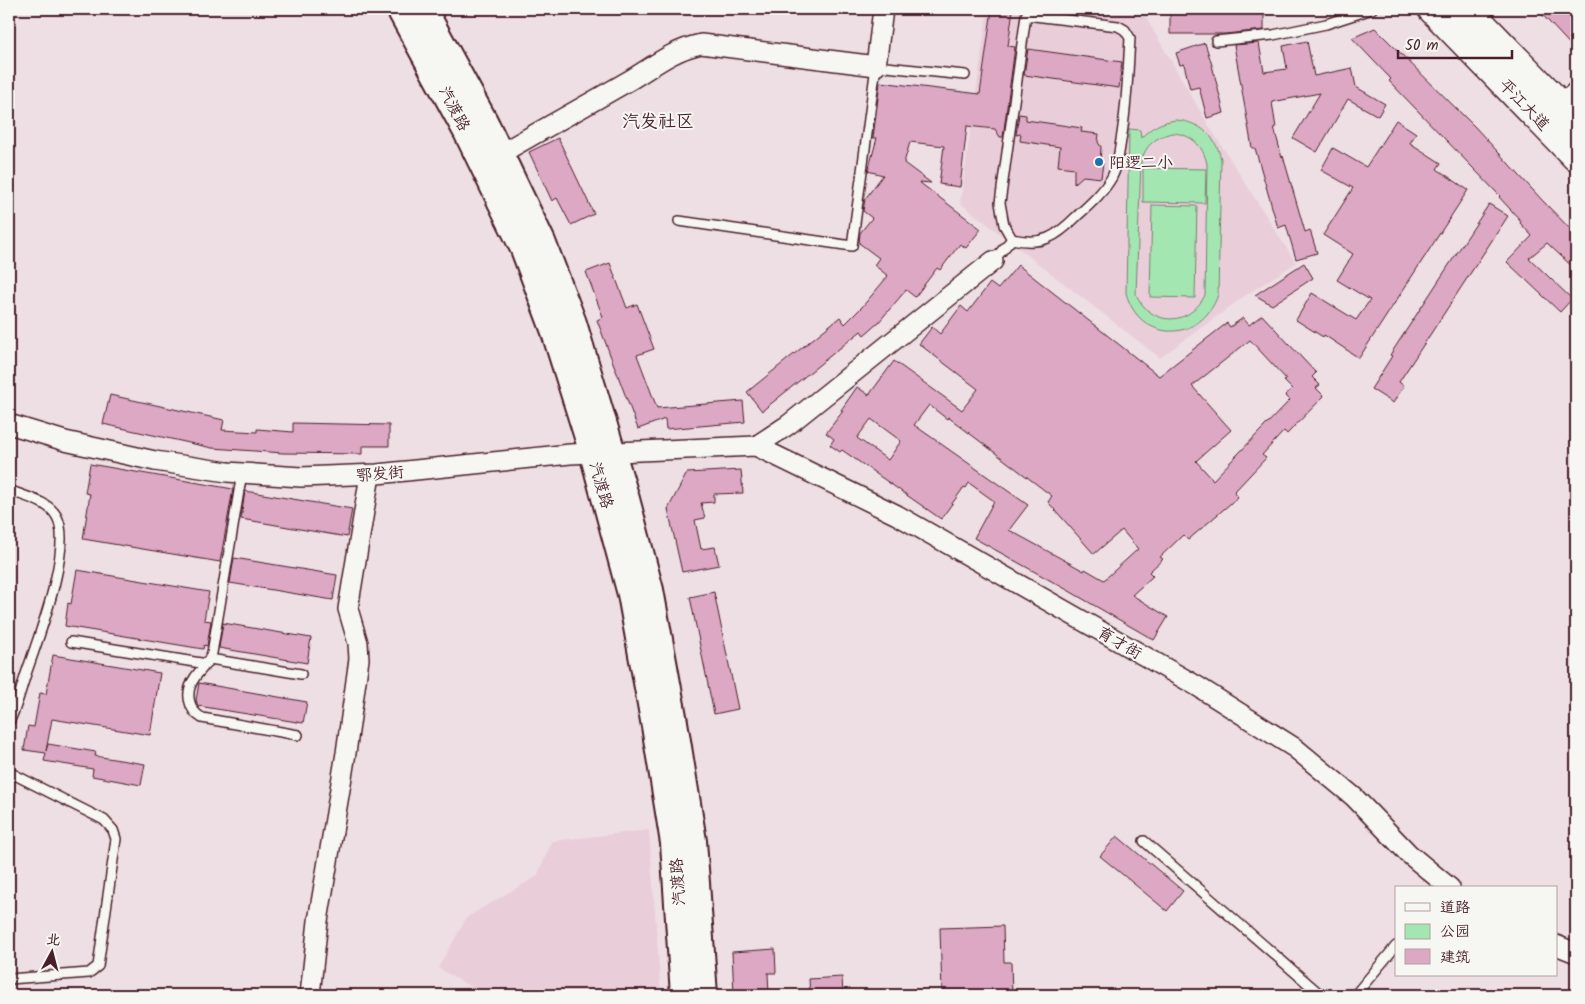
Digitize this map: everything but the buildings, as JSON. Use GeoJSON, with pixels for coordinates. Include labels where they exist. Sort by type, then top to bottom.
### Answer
{"type":"FeatureCollection","features":[{"type":"Feature","properties":{"kind":"highway","name":"平江大道"},"geometry":{"type":"LineString","coordinates":[[1432,9],[1576,157]]}},
{"type":"Feature","properties":{"kind":"highway","name":"平江大道"},"geometry":{"type":"LineString","coordinates":[[1467,9],[1567,93],[1576,121]]}},
{"type":"Feature","properties":{"kind":"street","name":"汽渡路"},"geometry":{"type":"LineString","coordinates":[[400,9],[472,140],[524,249],[602,452],[650,590],[693,841],[704,995]]}},
{"type":"Feature","properties":{"kind":"street","name":"汽渡路"},"geometry":{"type":"LineString","coordinates":[[423,9],[500,154],[542,242],[560,288],[602,452],[631,594],[655,726],[674,843],[684,995]]}},
{"type":"Feature","properties":{"kind":"street"},"geometry":{"type":"LineString","coordinates":[[500,154],[632,79],[672,53],[688,46],[702,44],[876,66],[883,9]]}},
{"type":"Feature","properties":{"kind":"street"},"geometry":{"type":"LineString","coordinates":[[756,446],[788,425],[993,260]]}},
{"type":"Feature","properties":{"kind":"street","name":"鄂发街"},"geometry":{"type":"LineString","coordinates":[[9,424],[65,441],[156,461],[242,473],[302,477],[370,475],[570,454],[756,446]]}},
{"type":"Feature","properties":{"kind":"street","name":"育才街"},"geometry":{"type":"LineString","coordinates":[[756,446],[897,515],[1197,686],[1295,748],[1354,797],[1409,854],[1448,886]]}},
{"type":"Feature","properties":{"kind":"street"},"geometry":{"type":"LineString","coordinates":[[310,995],[318,921],[346,753],[359,659],[358,643],[348,610],[370,475]]}},
{"type":"Feature","properties":{"kind":"street"},"geometry":{"type":"LineString","coordinates":[[1558,946],[1576,953]]}},
{"type":"Feature","properties":{"kind":"lane"},"geometry":{"type":"LineString","coordinates":[[1216,41],[1273,35],[1326,24],[1372,9]]}},
{"type":"Feature","properties":{"kind":"lane"},"geometry":{"type":"LineString","coordinates":[[1026,15],[1122,27],[1130,38],[1127,95],[1118,160],[1112,176],[1101,193],[1063,230],[1054,236],[1033,242],[1012,239],[1004,225],[1000,203],[1026,15]]}},
{"type":"Feature","properties":{"kind":"lane"},"geometry":{"type":"LineString","coordinates":[[679,221],[852,246],[876,66],[964,75]]}},
{"type":"Feature","properties":{"kind":"lane"},"geometry":{"type":"LineString","coordinates":[[993,260],[1012,239]]}},
{"type":"Feature","properties":{"kind":"lane"},"geometry":{"type":"LineString","coordinates":[[242,473],[208,662],[194,679],[189,693],[190,707],[197,716],[202,718],[298,735]]}},
{"type":"Feature","properties":{"kind":"lane"},"geometry":{"type":"LineString","coordinates":[[9,490],[48,506],[57,516],[62,531],[58,570],[50,603],[9,722]]}},
{"type":"Feature","properties":{"kind":"lane"},"geometry":{"type":"LineString","coordinates":[[71,642],[301,674]]}},
{"type":"Feature","properties":{"kind":"lane"},"geometry":{"type":"LineString","coordinates":[[9,772],[104,820],[113,830],[116,839],[98,966],[89,973],[9,980]]}},
{"type":"Feature","properties":{"kind":"lane"},"geometry":{"type":"LineString","coordinates":[[1144,841],[1321,995]]}},
{"type":"Feature","properties":{"kind":"lane"},"geometry":{"type":"LineString","coordinates":[[1355,995],[1395,947]]}},
{"type":"Feature","properties":{"kind":"shaded area","name":"阳逻二小"},"geometry":{"type":"Polygon","coordinates":[[[988,9],[1141,9],[1206,121],[1296,263],[1249,293],[1160,358],[960,203],[988,9]]]}},
{"type":"Feature","properties":{"kind":"shaded area"},"geometry":{"type":"Polygon","coordinates":[[[649,830],[661,995],[485,995],[438,968],[467,917],[537,876],[552,841],[649,830]]]}},
{"type":"Feature","properties":{"kind":"green space"},"geometry":{"type":"Polygon","coordinates":[[[1171,121],[1185,121],[1206,132],[1215,143],[1221,159],[1218,295],[1210,311],[1198,322],[1185,329],[1171,331],[1157,329],[1144,322],[1133,310],[1126,293],[1129,129],[1140,130],[1141,138],[1153,128],[1171,121]],[[1172,133],[1156,140],[1145,151],[1141,162],[1136,294],[1151,313],[1170,319],[1190,313],[1205,295],[1207,164],[1203,151],[1199,146],[1190,138],[1172,133]]]}},
{"type":"Feature","properties":{"kind":"green space"},"geometry":{"type":"Polygon","coordinates":[[[1143,168],[1206,169],[1205,203],[1143,202],[1143,168]]]}},
{"type":"Feature","properties":{"kind":"green space"},"geometry":{"type":"Polygon","coordinates":[[[1152,205],[1197,206],[1195,298],[1150,297],[1152,205]]]}},
{"type":"Feature","properties":{"kind":"place","name":"阳逻二小"},"geometry":{"type":"Point","coordinates":[1099,162]}},
{"type":"Feature","properties":{"kind":"district","name":"汽发社区"},"geometry":{"type":"Point","coordinates":[658,121]}}]}
